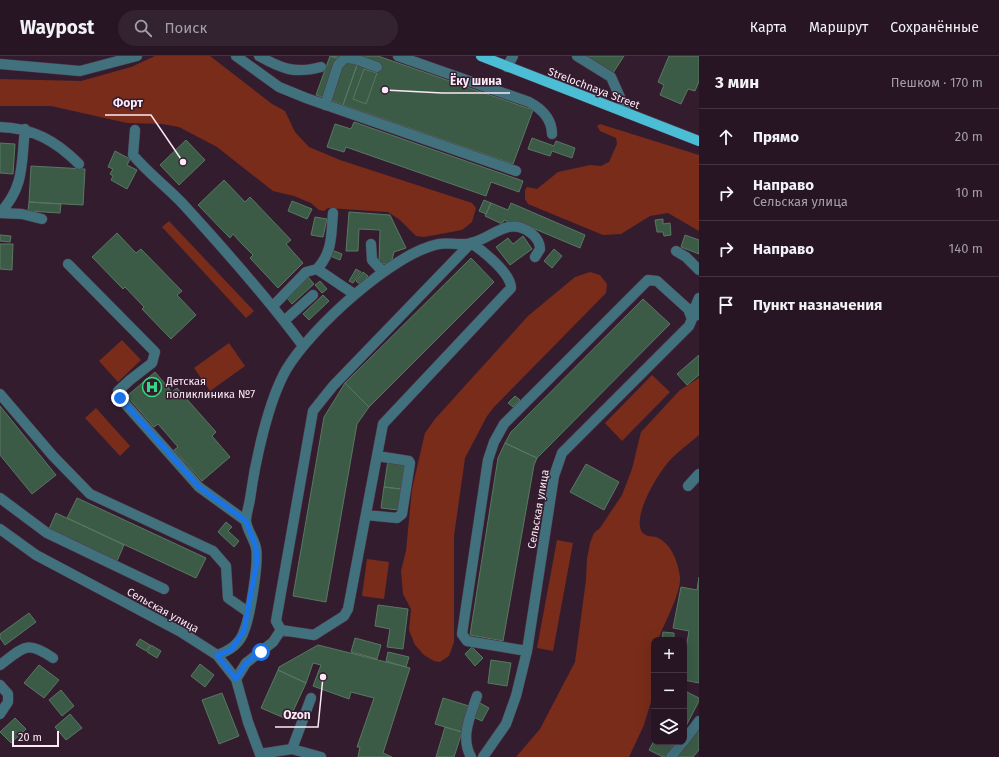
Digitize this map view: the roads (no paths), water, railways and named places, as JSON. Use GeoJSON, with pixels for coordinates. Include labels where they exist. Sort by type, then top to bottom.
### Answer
{"type":"FeatureCollection","features":[{"type":"Feature","properties":{"kind":"main road","name":"Strelochnaya Street"},"geometry":{"type":"LineString","coordinates":[[481,56],[699,141]]}},
{"type":"Feature","properties":{"kind":"street"},"geometry":{"type":"LineString","coordinates":[[0,64],[80,71],[137,56]]}},
{"type":"Feature","properties":{"kind":"street"},"geometry":{"type":"LineString","coordinates":[[236,56],[279,87],[325,105],[516,171]]}},
{"type":"Feature","properties":{"kind":"street"},"geometry":{"type":"LineString","coordinates":[[259,56],[272,63],[293,70],[304,71],[321,66]]}},
{"type":"Feature","properties":{"kind":"street"},"geometry":{"type":"LineString","coordinates":[[398,56],[529,102],[541,108],[550,123],[552,134]]}},
{"type":"Feature","properties":{"kind":"street"},"geometry":{"type":"LineString","coordinates":[[507,67],[513,56]]}},
{"type":"Feature","properties":{"kind":"street"},"geometry":{"type":"LineString","coordinates":[[577,56],[611,77],[627,113]]}},
{"type":"Feature","properties":{"kind":"street"},"geometry":{"type":"LineString","coordinates":[[325,105],[338,65],[345,58],[355,59],[377,67]]}},
{"type":"Feature","properties":{"kind":"street"},"geometry":{"type":"LineString","coordinates":[[0,127],[25,129],[62,147],[79,164]]}},
{"type":"Feature","properties":{"kind":"street"},"geometry":{"type":"LineString","coordinates":[[0,213],[14,195],[19,184],[25,129]]}},
{"type":"Feature","properties":{"kind":"street"},"geometry":{"type":"LineString","coordinates":[[135,130],[133,155],[146,170],[182,202],[273,306],[302,346]]}},
{"type":"Feature","properties":{"kind":"street"},"geometry":{"type":"LineString","coordinates":[[0,213],[22,214],[42,219]]}},
{"type":"Feature","properties":{"kind":"street"},"geometry":{"type":"LineString","coordinates":[[273,306],[306,272],[317,269],[327,257],[333,213]]}},
{"type":"Feature","properties":{"kind":"street"},"geometry":{"type":"LineString","coordinates":[[281,630],[276,621],[313,412],[333,386],[471,243],[507,227],[522,228],[532,234],[540,246],[540,249],[535,257]]}},
{"type":"Feature","properties":{"kind":"street"},"geometry":{"type":"LineString","coordinates":[[217,655],[231,650],[244,631],[257,561],[256,547],[246,521],[254,474],[272,404],[286,370],[302,346],[354,294],[383,272],[411,255],[440,244],[471,243],[483,251],[507,276],[511,283],[511,288],[384,424],[347,611],[344,616],[314,635],[281,630]]}},
{"type":"Feature","properties":{"kind":"street"},"geometry":{"type":"LineString","coordinates":[[371,244],[372,260],[383,272]]}},
{"type":"Feature","properties":{"kind":"street"},"geometry":{"type":"LineString","coordinates":[[676,251],[686,257],[699,270]]}},
{"type":"Feature","properties":{"kind":"street"},"geometry":{"type":"LineString","coordinates":[[68,264],[155,352],[152,363],[118,391],[120,398],[199,487],[246,521]]}},
{"type":"Feature","properties":{"kind":"street"},"geometry":{"type":"LineString","coordinates":[[317,269],[354,294]]}},
{"type":"Feature","properties":{"kind":"street"},"geometry":{"type":"LineString","coordinates":[[527,650],[467,641],[462,634],[488,460],[494,442],[504,424],[648,280],[657,281],[693,313]]}},
{"type":"Feature","properties":{"kind":"street"},"geometry":{"type":"LineString","coordinates":[[284,321],[313,295]]}},
{"type":"Feature","properties":{"kind":"street","name":"Сельская улица"},"geometry":{"type":"LineString","coordinates":[[483,757],[506,724],[516,696],[527,650],[554,476],[562,453],[689,326],[699,298]]}},
{"type":"Feature","properties":{"kind":"street"},"geometry":{"type":"LineString","coordinates":[[0,394],[53,456],[90,494],[212,551],[226,566],[228,598],[248,612]]}},
{"type":"Feature","properties":{"kind":"street"},"geometry":{"type":"LineString","coordinates":[[366,515],[397,518],[402,514],[410,463],[409,461],[377,456]]}},
{"type":"Feature","properties":{"kind":"street"},"geometry":{"type":"LineString","coordinates":[[688,486],[699,474]]}},
{"type":"Feature","properties":{"kind":"street"},"geometry":{"type":"LineString","coordinates":[[0,498],[47,533],[164,589]]}},
{"type":"Feature","properties":{"kind":"street","name":"Сельская улица"},"geometry":{"type":"LineString","coordinates":[[0,529],[36,555],[181,632],[217,655],[236,679],[248,722],[260,755]]}},
{"type":"Feature","properties":{"kind":"street"},"geometry":{"type":"LineString","coordinates":[[236,679],[246,663],[273,642],[281,630]]}},
{"type":"Feature","properties":{"kind":"street"},"geometry":{"type":"LineString","coordinates":[[0,665],[22,649],[30,647],[38,648],[53,658]]}},
{"type":"Feature","properties":{"kind":"street"},"geometry":{"type":"LineString","coordinates":[[0,685],[8,694],[8,702],[0,714]]}},
{"type":"Feature","properties":{"kind":"street"},"geometry":{"type":"LineString","coordinates":[[471,757],[466,745],[465,734],[477,696]]}},
{"type":"Feature","properties":{"kind":"street"},"geometry":{"type":"LineString","coordinates":[[292,748],[311,698]]}},
{"type":"Feature","properties":{"kind":"street"},"geometry":{"type":"LineString","coordinates":[[687,737],[699,721]]}},
{"type":"Feature","properties":{"kind":"street"},"geometry":{"type":"LineString","coordinates":[[672,757],[681,745]]}},
{"type":"Feature","properties":{"kind":"street"},"geometry":{"type":"LineString","coordinates":[[260,755],[292,748],[321,757]]}},
{"type":"Feature","properties":{"kind":"place","name":"Ёку шина"},"geometry":{"type":"Point","coordinates":[385,90]}},
{"type":"Feature","properties":{"kind":"place","name":"Форт"},"geometry":{"type":"Point","coordinates":[183,162]}},
{"type":"Feature","properties":{"kind":"place","name":"Детская поликлиника №7"},"geometry":{"type":"Point","coordinates":[152,387]}},
{"type":"Feature","properties":{"kind":"place","name":"Ozon"},"geometry":{"type":"Point","coordinates":[323,677]}}]}
